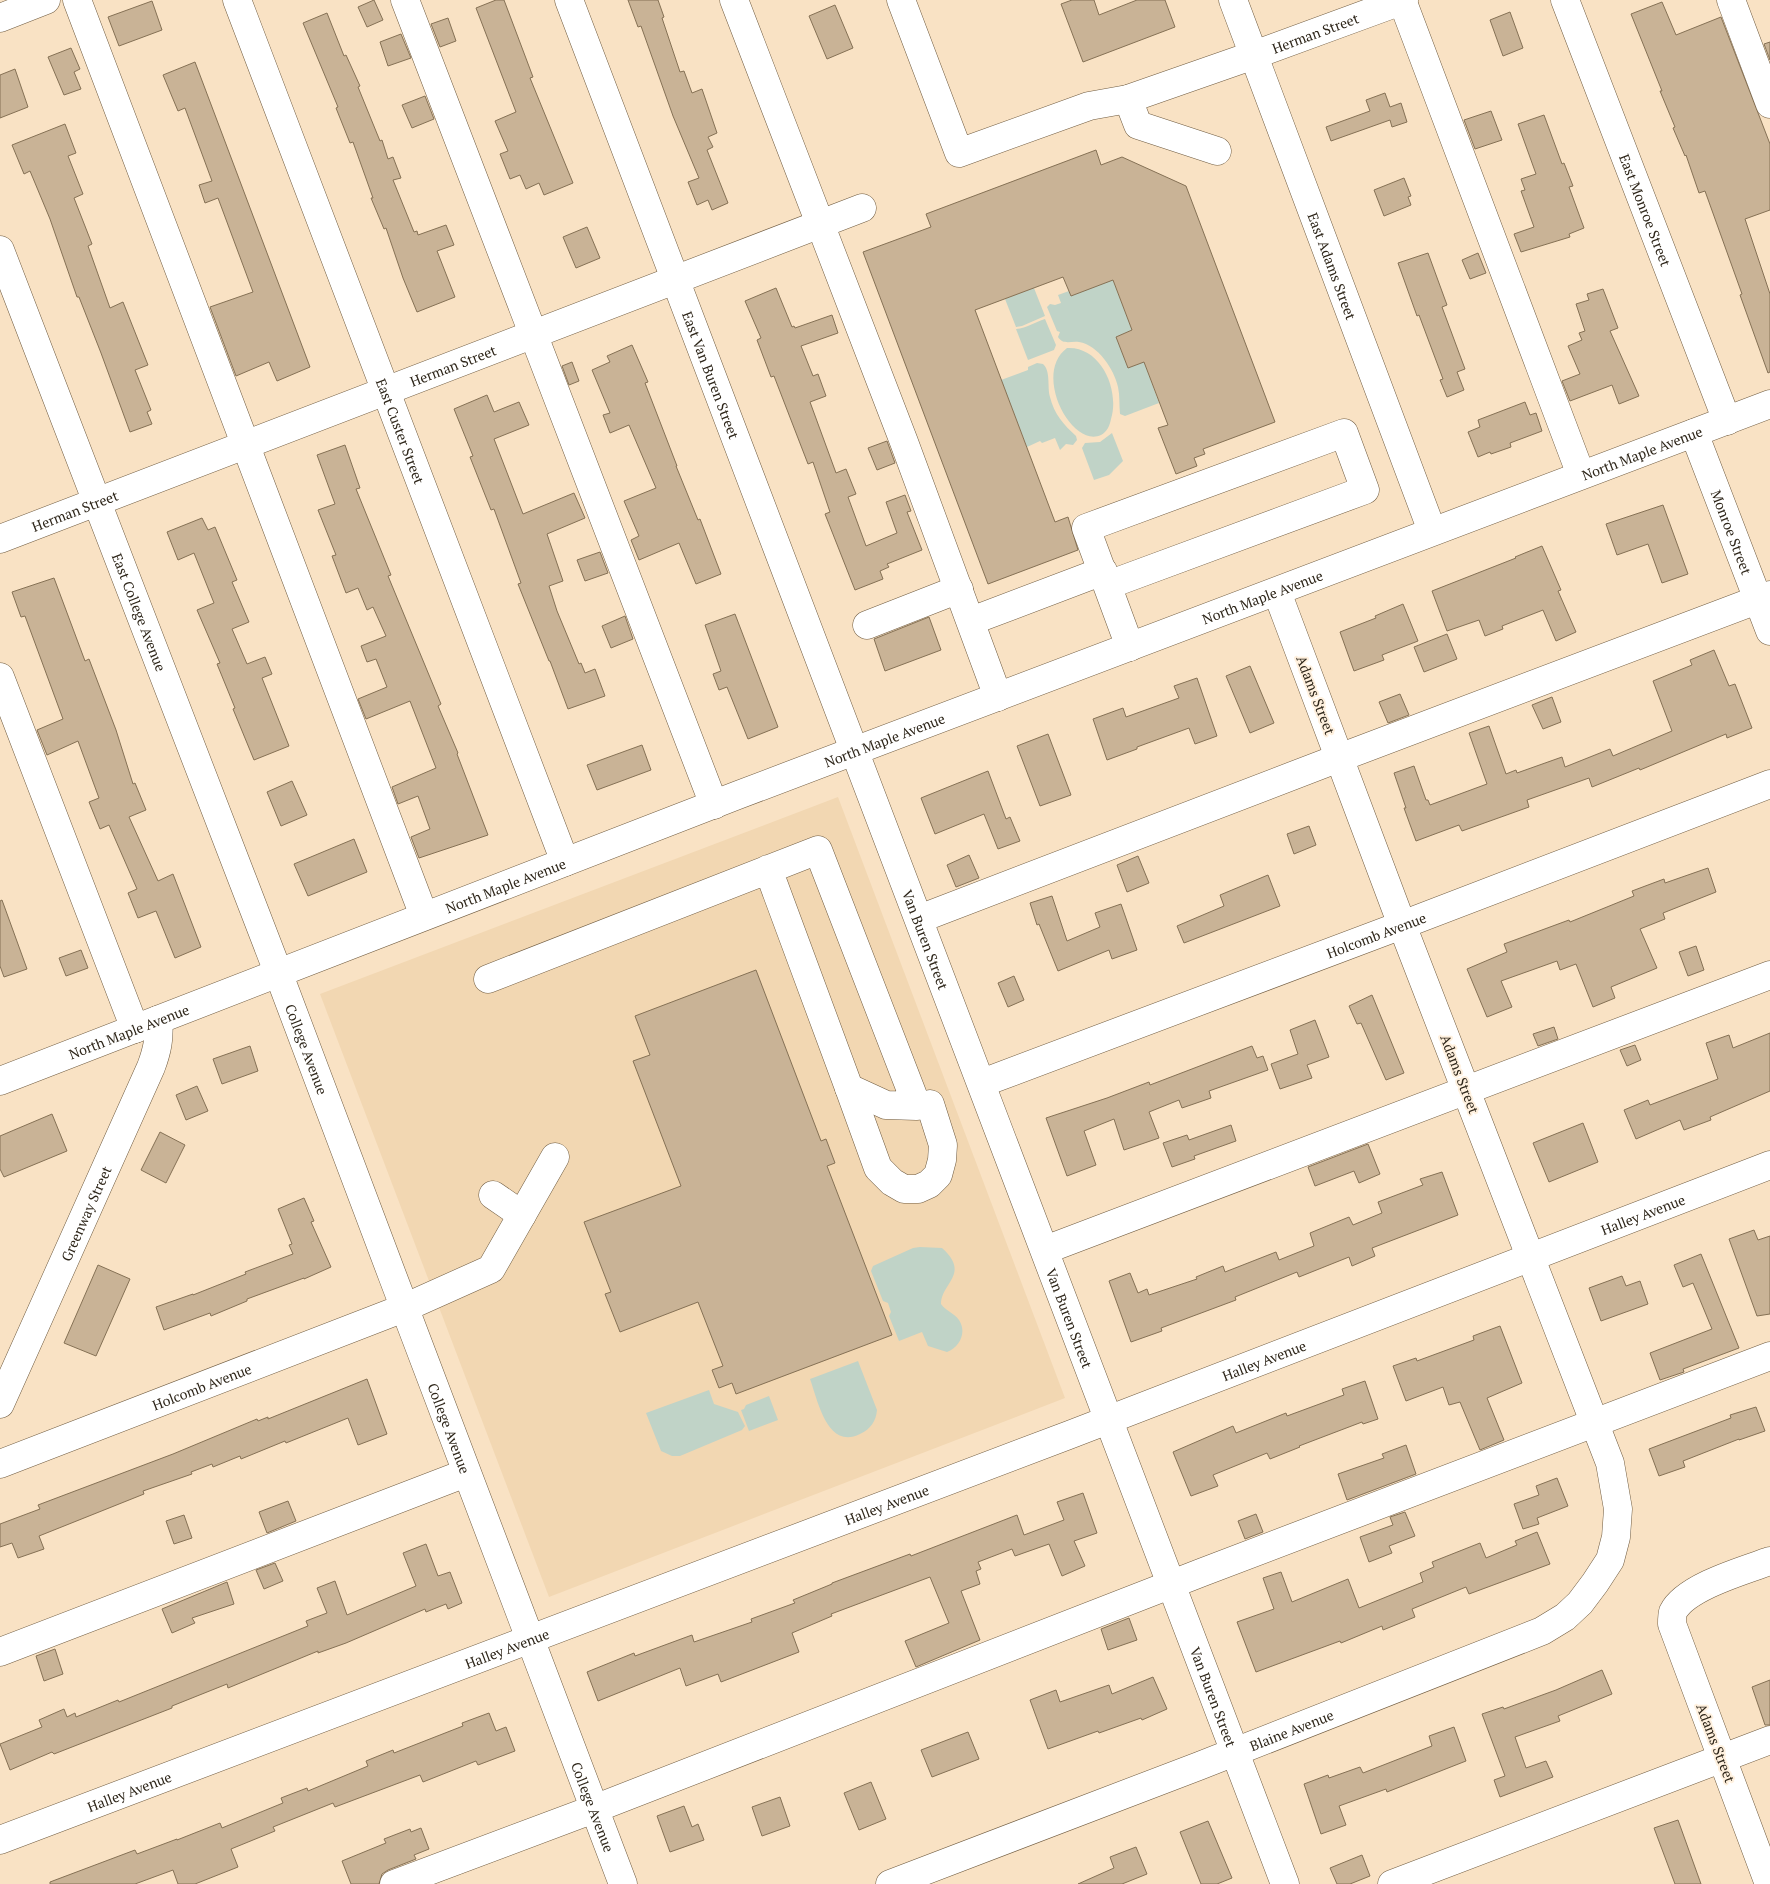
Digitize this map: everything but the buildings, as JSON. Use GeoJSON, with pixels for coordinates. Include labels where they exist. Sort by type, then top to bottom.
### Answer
{"type":"FeatureCollection","features":[{"type":"Feature","properties":{"kind":"street"},"geometry":{"type":"LineString","coordinates":[[0,18],[46,0]]}},
{"type":"Feature","properties":{"kind":"street"},"geometry":{"type":"LineString","coordinates":[[77,0],[424,916]]}},
{"type":"Feature","properties":{"kind":"street","name":"East Custer Street"},"geometry":{"type":"LineString","coordinates":[[237,0],[565,862]]}},
{"type":"Feature","properties":{"kind":"street"},"geometry":{"type":"LineString","coordinates":[[405,0],[714,805]]}},
{"type":"Feature","properties":{"kind":"street","name":"East Van Buren Street"},"geometry":{"type":"LineString","coordinates":[[569,0],[855,751]]}},
{"type":"Feature","properties":{"kind":"street"},"geometry":{"type":"LineString","coordinates":[[734,0],[959,589],[998,697]]}},
{"type":"Feature","properties":{"kind":"street","name":"Herman Street"},"geometry":{"type":"LineString","coordinates":[[901,0],[959,153],[1089,106],[1128,99],[1402,0]]}},
{"type":"Feature","properties":{"kind":"street","name":"East Adams Street"},"geometry":{"type":"LineString","coordinates":[[1233,0],[1432,531]]}},
{"type":"Feature","properties":{"kind":"street"},"geometry":{"type":"LineString","coordinates":[[1402,0],[1581,475]]}},
{"type":"Feature","properties":{"kind":"street","name":"East Monroe Street"},"geometry":{"type":"LineString","coordinates":[[1565,0],[1726,421]]}},
{"type":"Feature","properties":{"kind":"street"},"geometry":{"type":"LineString","coordinates":[[1731,0],[1770,104]]}},
{"type":"Feature","properties":{"kind":"street"},"geometry":{"type":"LineString","coordinates":[[1128,99],[1138,126],[1217,151]]}},
{"type":"Feature","properties":{"kind":"street","name":"Herman Street"},"geometry":{"type":"LineString","coordinates":[[0,539],[862,208]]}},
{"type":"Feature","properties":{"kind":"street","name":"East College Avenue"},"geometry":{"type":"LineString","coordinates":[[0,250],[278,973]]}},
{"type":"Feature","properties":{"kind":"street","name":"North Maple Avenue"},"geometry":{"type":"LineString","coordinates":[[0,1081],[855,751],[1770,404]]}},
{"type":"Feature","properties":{"kind":"street"},"geometry":{"type":"LineString","coordinates":[[971,621],[1105,578],[1365,490],[1344,433],[1086,528],[1105,578],[1130,647]]}},
{"type":"Feature","properties":{"kind":"street","name":"Monroe Street"},"geometry":{"type":"LineString","coordinates":[[1694,433],[1764,597],[1770,631]]}},
{"type":"Feature","properties":{"kind":"street"},"geometry":{"type":"LineString","coordinates":[[867,625],[959,589]]}},
{"type":"Feature","properties":{"kind":"street","name":"Adams Street"},"geometry":{"type":"LineString","coordinates":[[1277,592],[1402,925],[1610,1463],[1618,1509],[1616,1537],[1610,1560]]}},
{"type":"Feature","properties":{"kind":"street"},"geometry":{"type":"LineString","coordinates":[[919,919],[1764,597]]}},
{"type":"Feature","properties":{"kind":"street","name":"Greenway Street"},"geometry":{"type":"LineString","coordinates":[[0,677],[147,1025],[160,1035],[158,1050],[151,1067],[0,1404]]}},
{"type":"Feature","properties":{"kind":"street","name":"Van Buren Street"},"geometry":{"type":"LineString","coordinates":[[855,751],[1285,1884]]}},
{"type":"Feature","properties":{"kind":"street","name":"Holcomb Avenue"},"geometry":{"type":"LineString","coordinates":[[982,1084],[1770,784]]}},
{"type":"Feature","properties":{"kind":"street"},"geometry":{"type":"LineString","coordinates":[[488,980],[818,850],[923,1105],[943,1145],[938,1175],[929,1184],[918,1188],[904,1189],[892,1182],[878,1168],[768,870]]}},
{"type":"Feature","properties":{"kind":"street","name":"College Avenue"},"geometry":{"type":"LineString","coordinates":[[278,973],[623,1884]]}},
{"type":"Feature","properties":{"kind":"street"},"geometry":{"type":"LineString","coordinates":[[1045,1250],[1770,975]]}},
{"type":"Feature","properties":{"kind":"street"},"geometry":{"type":"LineString","coordinates":[[849,1088],[886,1105],[923,1105]]}},
{"type":"Feature","properties":{"kind":"street","name":"Holcomb Avenue"},"geometry":{"type":"LineString","coordinates":[[0,1464],[404,1308],[490,1269],[555,1157]]}},
{"type":"Feature","properties":{"kind":"street","name":"Halley Avenue"},"geometry":{"type":"LineString","coordinates":[[0,1840],[529,1640],[1770,1165]]}},
{"type":"Feature","properties":{"kind":"street"},"geometry":{"type":"LineString","coordinates":[[493,1195],[522,1215]]}},
{"type":"Feature","properties":{"kind":"street"},"geometry":{"type":"LineString","coordinates":[[394,1884],[594,1809],[1171,1584],[1770,1356]]}},
{"type":"Feature","properties":{"kind":"street"},"geometry":{"type":"LineString","coordinates":[[0,1652],[466,1473]]}},
{"type":"Feature","properties":{"kind":"street","name":"Blaine Avenue"},"geometry":{"type":"LineString","coordinates":[[890,1884],[1236,1752],[1542,1631],[1566,1617],[1580,1603],[1596,1583],[1610,1560]]}},
{"type":"Feature","properties":{"kind":"street","name":"Adams Street"},"geometry":{"type":"LineString","coordinates":[[1769,1884],[1672,1624],[1673,1612],[1693,1592],[1710,1583],[1770,1561]]}},
{"type":"Feature","properties":{"kind":"street"},"geometry":{"type":"LineString","coordinates":[[1392,1884],[1770,1740]]}},
{"type":"Feature","properties":{"kind":"shaded area"},"geometry":{"type":"Polygon","coordinates":[[[838,797],[1065,1398],[549,1597],[320,994],[838,797]]]}},
{"type":"Feature","properties":{"kind":"green space"},"geometry":{"type":"Polygon","coordinates":[[[1111,275],[1132,330],[1116,337],[1128,368],[1144,362],[1159,403],[1125,416],[1120,414],[1116,380],[1104,359],[1086,344],[1064,342],[1060,339],[1058,337],[1060,332],[1057,331],[1047,307],[1050,304],[1061,303],[1058,295],[1069,291],[1071,296],[1111,275]]]}},
{"type":"Feature","properties":{"kind":"green space"},"geometry":{"type":"Polygon","coordinates":[[[1034,288],[1045,316],[1016,327],[1005,299],[1034,288]]]}},
{"type":"Feature","properties":{"kind":"green space"},"geometry":{"type":"Polygon","coordinates":[[[1045,319],[1056,345],[1054,350],[1028,360],[1016,329],[1045,319]]]}},
{"type":"Feature","properties":{"kind":"green space"},"geometry":{"type":"Polygon","coordinates":[[[1067,348],[1079,349],[1089,354],[1098,362],[1110,383],[1113,395],[1111,421],[1105,432],[1101,435],[1090,436],[1079,431],[1068,420],[1060,406],[1055,391],[1053,375],[1057,360],[1067,348]]]}},
{"type":"Feature","properties":{"kind":"green space"},"geometry":{"type":"Polygon","coordinates":[[[1037,363],[1043,364],[1047,371],[1049,393],[1057,414],[1076,436],[1077,440],[1073,445],[1066,444],[1060,450],[1055,438],[1042,443],[1040,441],[1027,447],[1001,380],[1028,370],[1028,367],[1037,363]]]}},
{"type":"Feature","properties":{"kind":"green space"},"geometry":{"type":"Polygon","coordinates":[[[1112,433],[1123,461],[1109,475],[1094,480],[1082,448],[1085,443],[1100,442],[1112,433]]]}},
{"type":"Feature","properties":{"kind":"green space"},"geometry":{"type":"Polygon","coordinates":[[[913,1248],[942,1248],[954,1265],[952,1278],[942,1297],[941,1304],[959,1320],[962,1334],[959,1343],[947,1352],[928,1346],[922,1332],[899,1341],[889,1316],[891,1312],[888,1303],[883,1301],[871,1271],[873,1266],[913,1248]]]}},
{"type":"Feature","properties":{"kind":"green space"},"geometry":{"type":"Polygon","coordinates":[[[858,1361],[877,1410],[870,1427],[860,1434],[849,1437],[839,1435],[826,1421],[810,1379],[858,1361]]]}},
{"type":"Feature","properties":{"kind":"green space"},"geometry":{"type":"Polygon","coordinates":[[[709,1390],[714,1404],[738,1412],[745,1426],[742,1430],[680,1456],[672,1456],[661,1451],[646,1413],[709,1390]]]}},
{"type":"Feature","properties":{"kind":"green space"},"geometry":{"type":"Polygon","coordinates":[[[769,1396],[778,1420],[749,1431],[741,1410],[746,1405],[769,1396]]]}}]}
